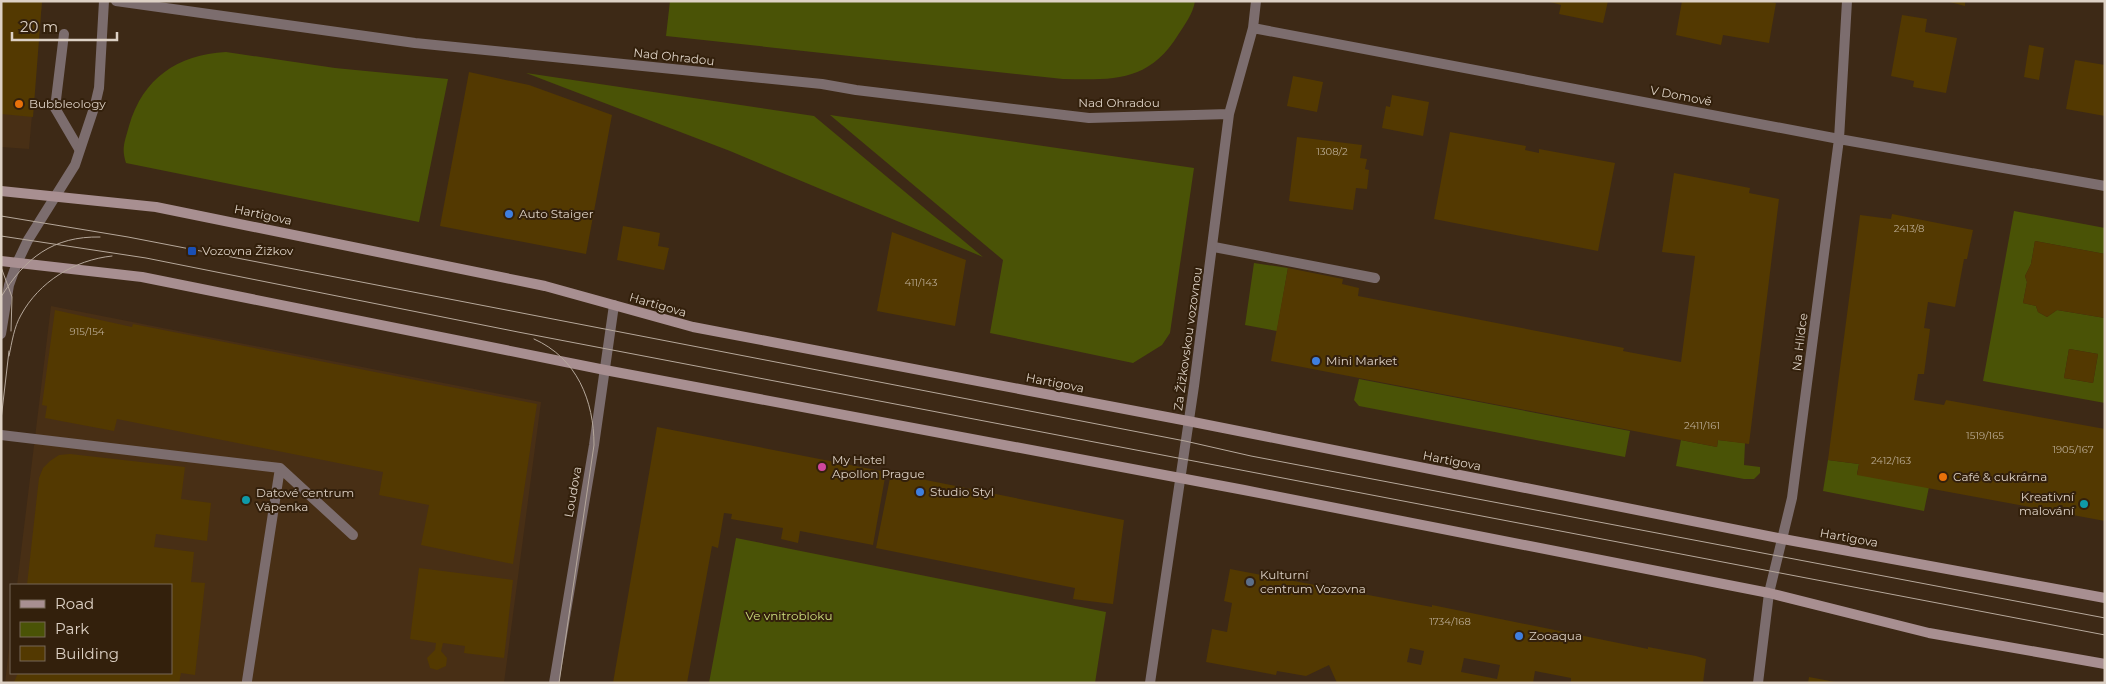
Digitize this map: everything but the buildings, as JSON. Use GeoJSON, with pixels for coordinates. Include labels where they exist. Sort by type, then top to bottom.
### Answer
{"type":"FeatureCollection","features":[{"type":"Feature","properties":{"kind":"main road","name":"Hartigova"},"geometry":{"type":"LineString","coordinates":[[1,191],[156,207],[189,213],[545,286],[693,327],[1188,421],[1783,539],[2105,598]]}},
{"type":"Feature","properties":{"kind":"main road"},"geometry":{"type":"LineString","coordinates":[[1,262],[142,278],[604,370],[1179,478],[1769,593],[1928,633],[2105,664]]}},
{"type":"Feature","properties":{"kind":"street"},"geometry":{"type":"LineString","coordinates":[[1,334],[9,285],[17,263],[28,240],[75,165],[99,88],[104,1]]}},
{"type":"Feature","properties":{"kind":"street","name":"Nad Ohradou"},"geometry":{"type":"LineString","coordinates":[[116,1],[415,43],[822,84],[856,90],[1089,118],[1230,114]]}},
{"type":"Feature","properties":{"kind":"street","name":"Za Žižkovskou vozovnou"},"geometry":{"type":"LineString","coordinates":[[1150,683],[1214,247],[1230,114],[1252,28],[1256,1]]}},
{"type":"Feature","properties":{"kind":"street","name":"Na Hlídce"},"geometry":{"type":"LineString","coordinates":[[1758,683],[1769,593],[1792,498],[1839,139],[1847,1]]}},
{"type":"Feature","properties":{"kind":"street","name":"V Domově"},"geometry":{"type":"LineString","coordinates":[[1252,28],[1839,139],[2105,186]]}},
{"type":"Feature","properties":{"kind":"street"},"geometry":{"type":"LineString","coordinates":[[64,34],[55,108],[79,149]]}},
{"type":"Feature","properties":{"kind":"street"},"geometry":{"type":"LineString","coordinates":[[1214,247],[1375,278]]}},
{"type":"Feature","properties":{"kind":"street","name":"Loudova"},"geometry":{"type":"LineString","coordinates":[[554,683],[614,305]]}},
{"type":"Feature","properties":{"kind":"street"},"geometry":{"type":"LineString","coordinates":[[1,435],[280,468],[353,535]]}},
{"type":"Feature","properties":{"kind":"street"},"geometry":{"type":"LineString","coordinates":[[247,680],[280,468]]}},
{"type":"Feature","properties":{"kind":"shaded area"},"geometry":{"type":"Polygon","coordinates":[[[1,1],[42,1],[29,149],[1,147],[1,1]]]}},
{"type":"Feature","properties":{"kind":"shaded area"},"geometry":{"type":"Polygon","coordinates":[[[51,306],[541,402],[504,683],[5,683],[10,640],[10,674],[172,674],[172,584],[17,584],[51,306]]]}},
{"type":"Feature","properties":{"kind":"green space"},"geometry":{"type":"Polygon","coordinates":[[[670,1],[1195,1],[1191,15],[1167,50],[1155,62],[1142,70],[1114,78],[1063,79],[666,36],[670,1]]]}},
{"type":"Feature","properties":{"kind":"green space"},"geometry":{"type":"Polygon","coordinates":[[[226,52],[335,68],[448,79],[419,222],[126,163],[124,149],[129,126],[135,109],[153,82],[177,64],[208,54],[226,52]]]}},
{"type":"Feature","properties":{"kind":"green space"},"geometry":{"type":"Polygon","coordinates":[[[526,73],[814,116],[983,257],[730,151],[526,73]]]}},
{"type":"Feature","properties":{"kind":"green space"},"geometry":{"type":"Polygon","coordinates":[[[830,115],[1194,168],[1170,333],[1162,345],[1133,363],[990,333],[1003,260],[830,115]]]}},
{"type":"Feature","properties":{"kind":"green space"},"geometry":{"type":"Polygon","coordinates":[[[2014,211],[2105,228],[2105,254],[2035,241],[2031,264],[2025,276],[2027,282],[2023,303],[2036,306],[2038,312],[2047,317],[2057,310],[2105,318],[2105,403],[1983,381],[2014,211]],[[2069,349],[2064,378],[2093,383],[2098,354],[2069,349]]]}},
{"type":"Feature","properties":{"kind":"green space"},"geometry":{"type":"Polygon","coordinates":[[[1254,263],[1288,268],[1277,331],[1245,325],[1254,263]]]}},
{"type":"Feature","properties":{"kind":"green space"},"geometry":{"type":"Polygon","coordinates":[[[1359,379],[1630,431],[1625,457],[1359,406],[1354,400],[1359,379]]]}},
{"type":"Feature","properties":{"kind":"green space"},"geometry":{"type":"Polygon","coordinates":[[[1681,440],[1717,447],[1718,440],[1745,443],[1744,465],[1760,467],[1760,473],[1754,479],[1744,479],[1676,466],[1681,440]]]}},
{"type":"Feature","properties":{"kind":"green space"},"geometry":{"type":"Polygon","coordinates":[[[1828,460],[1859,464],[1857,474],[1929,487],[1924,511],[1823,491],[1828,460]]]}},
{"type":"Feature","properties":{"kind":"green space","name":"Ve vnitrobloku"},"geometry":{"type":"Polygon","coordinates":[[[736,538],[1106,612],[1095,683],[709,683],[736,538]]]}},
{"type":"Feature","properties":{"kind":"tram line"},"geometry":{"type":"LineString","coordinates":[[1,216],[128,237],[1185,441],[1251,456],[2105,618]]}},
{"type":"Feature","properties":{"kind":"tram line"},"geometry":{"type":"LineString","coordinates":[[1,236],[146,258],[518,332],[2105,635]]}},
{"type":"Feature","properties":{"kind":"tram line"},"geometry":{"type":"LineString","coordinates":[[1,297],[20,271],[42,252],[68,240],[100,237]]}},
{"type":"Feature","properties":{"kind":"tram line"},"geometry":{"type":"LineString","coordinates":[[9,356],[13,335],[19,320],[37,292],[71,268],[84,262],[112,256]]}},
{"type":"Feature","properties":{"kind":"tram line"},"geometry":{"type":"LineString","coordinates":[[1,267],[12,297],[11,331]]}},
{"type":"Feature","properties":{"kind":"tram line"},"geometry":{"type":"LineString","coordinates":[[534,339],[562,357],[572,369],[586,397],[593,429],[594,445],[559,683]]}},
{"type":"Feature","properties":{"kind":"tram line"},"geometry":{"type":"LineString","coordinates":[[1,420],[9,351]]}},
{"type":"Feature","properties":{"kind":"place","name":"Bubbleology"},"geometry":{"type":"Point","coordinates":[19,104]}},
{"type":"Feature","properties":{"kind":"place","name":"Auto Staiger"},"geometry":{"type":"Point","coordinates":[509,214]}},
{"type":"Feature","properties":{"kind":"place","name":"Vozovna Žižkov"},"geometry":{"type":"Point","coordinates":[192,251]}},
{"type":"Feature","properties":{"kind":"place","name":"Mini Market"},"geometry":{"type":"Point","coordinates":[1316,361]}},
{"type":"Feature","properties":{"kind":"place","name":"My Hotel Apollon Prague"},"geometry":{"type":"Point","coordinates":[822,467]}},
{"type":"Feature","properties":{"kind":"place","name":"Café & cukrárna"},"geometry":{"type":"Point","coordinates":[1943,477]}},
{"type":"Feature","properties":{"kind":"place","name":"Studio Styl"},"geometry":{"type":"Point","coordinates":[920,492]}},
{"type":"Feature","properties":{"kind":"place","name":"Datové centrum Vápenka"},"geometry":{"type":"Point","coordinates":[246,500]}},
{"type":"Feature","properties":{"kind":"place","name":"Kreativní malování"},"geometry":{"type":"Point","coordinates":[2084,504]}},
{"type":"Feature","properties":{"kind":"place","name":"Kulturní centrum Vozovna"},"geometry":{"type":"Point","coordinates":[1250,582]}},
{"type":"Feature","properties":{"kind":"place","name":"Zooaqua"},"geometry":{"type":"Point","coordinates":[1519,636]}}]}
